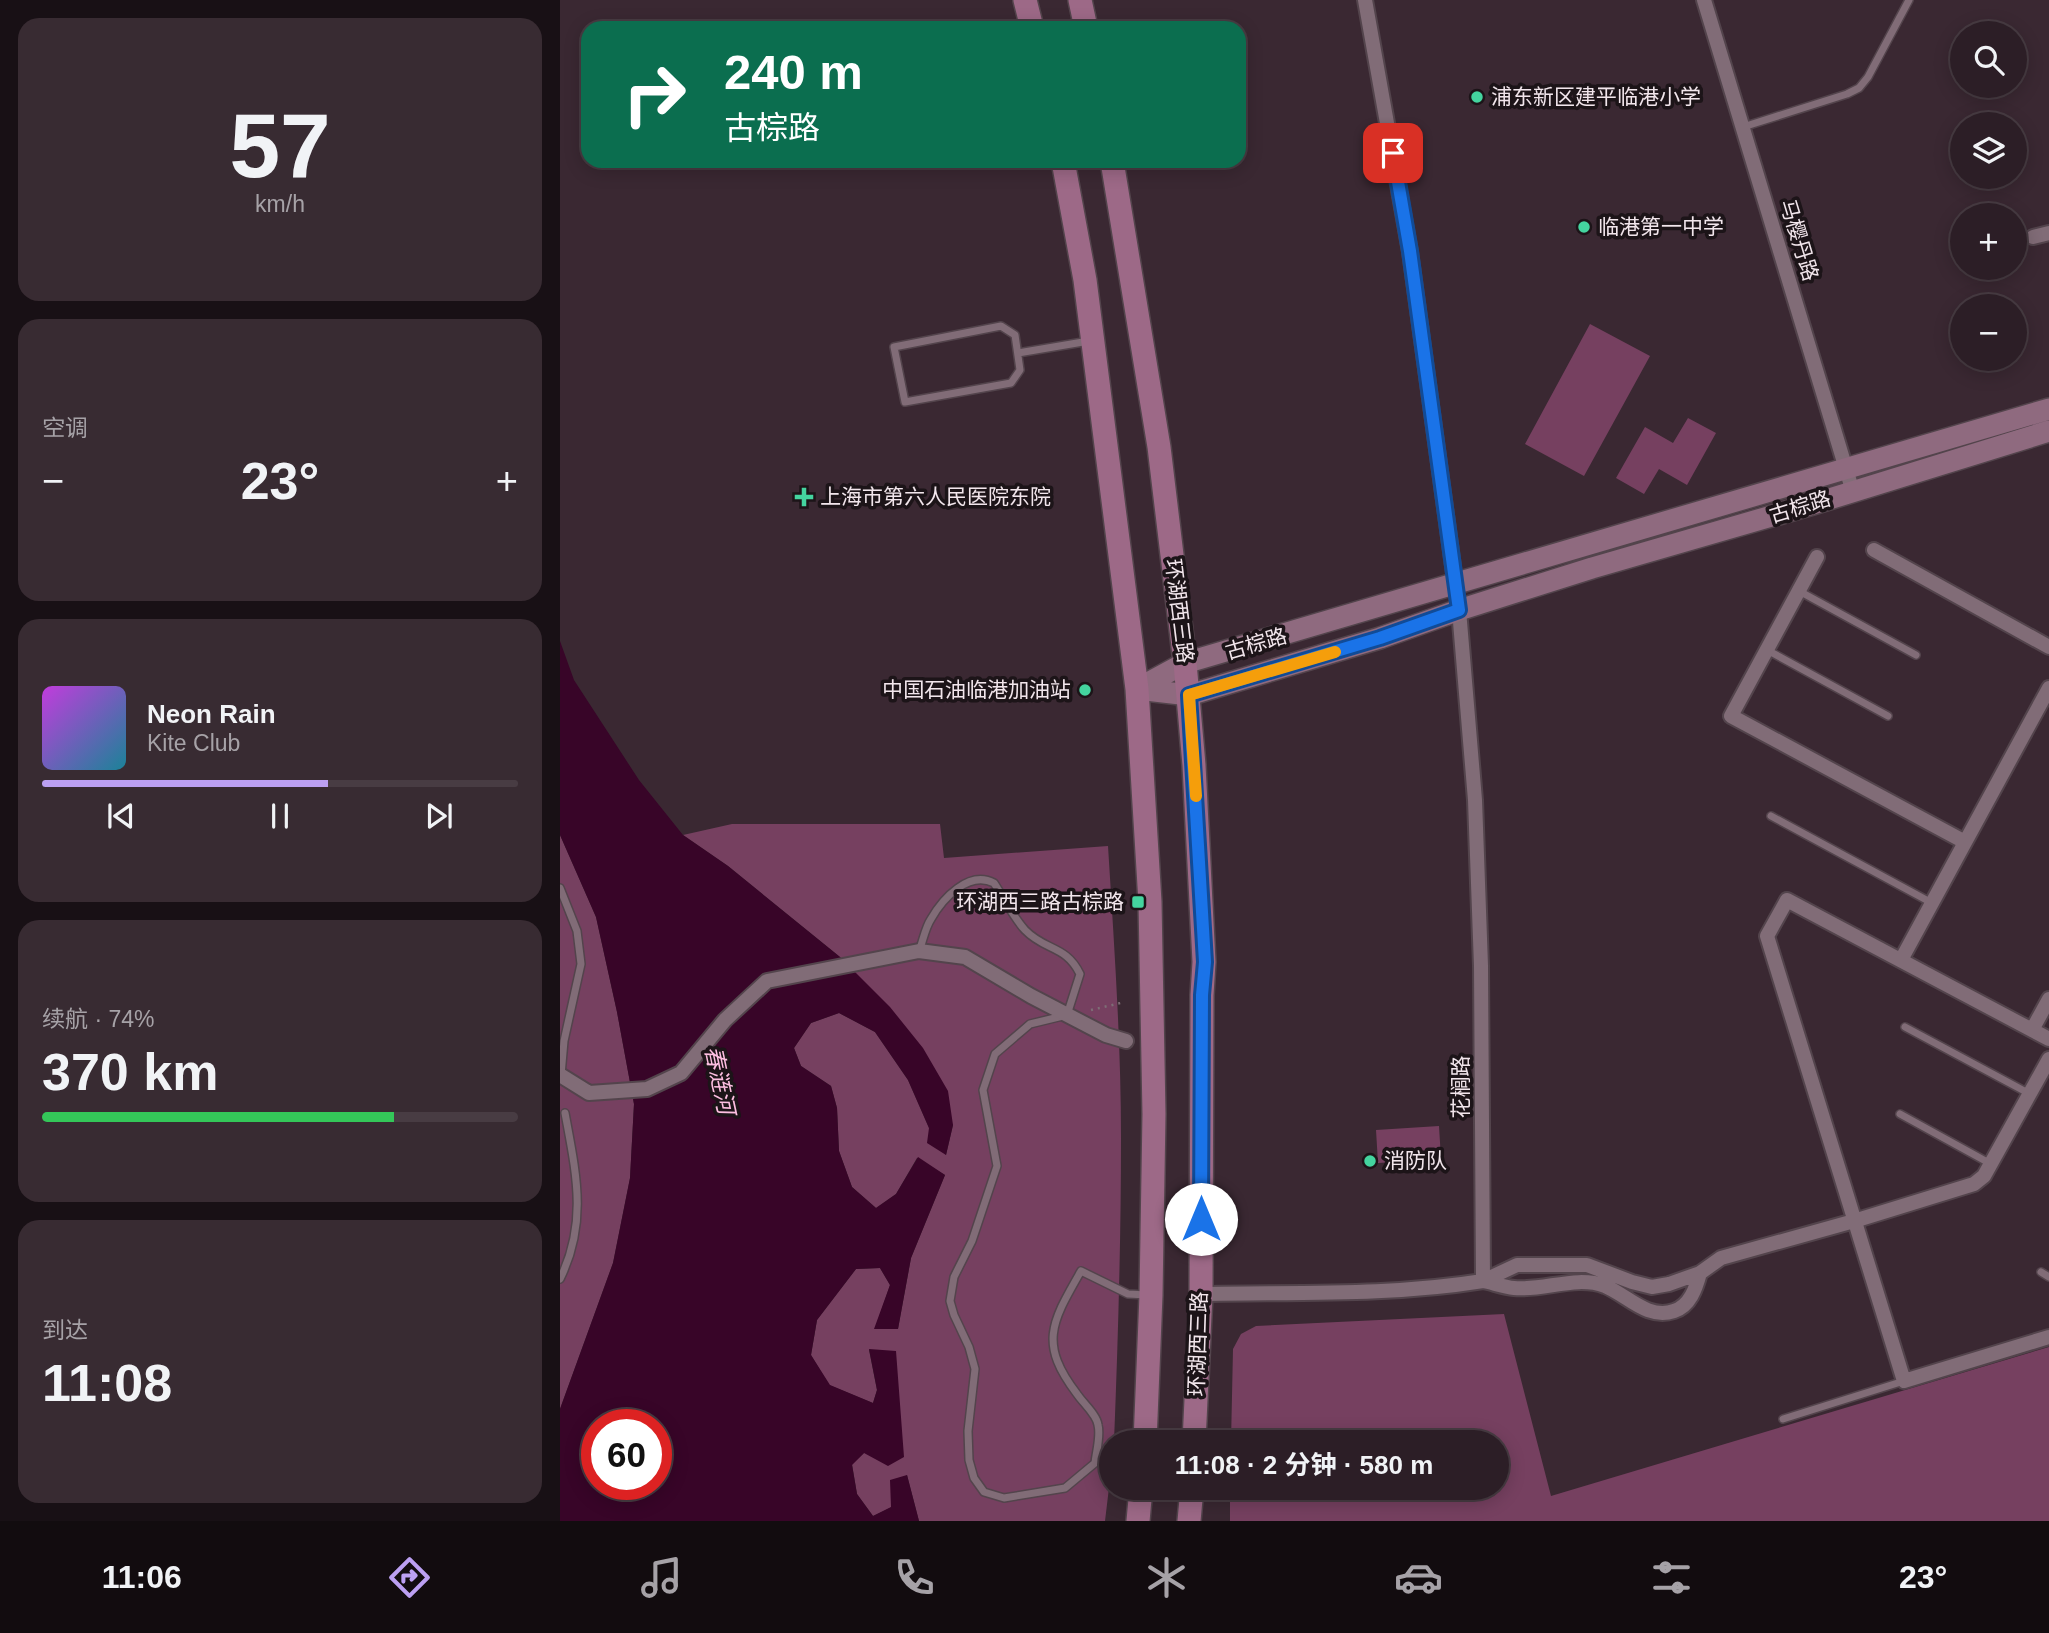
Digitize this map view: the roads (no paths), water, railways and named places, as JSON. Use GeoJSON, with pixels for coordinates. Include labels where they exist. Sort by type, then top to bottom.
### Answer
{"type":"FeatureCollection","features":[{"type":"Feature","properties":{"kind":"main road"},"geometry":{"type":"LineString","coordinates":[[1025,0],[1030,21]]}},
{"type":"Feature","properties":{"kind":"main road"},"geometry":{"type":"LineString","coordinates":[[1080,0],[1084,21]]}},
{"type":"Feature","properties":{"kind":"main road"},"geometry":{"type":"LineString","coordinates":[[1064,168],[1085,280],[1138,689],[1150,902],[1154,1114],[1152,1295],[1145,1430]]}},
{"type":"Feature","properties":{"kind":"main road","name":"环湖西三路"},"geometry":{"type":"LineString","coordinates":[[1113,168],[1159,447],[1189,695],[1205,962],[1202,995],[1201,1294],[1195,1430]]}},
{"type":"Feature","properties":{"kind":"main road"},"geometry":{"type":"LineString","coordinates":[[1138,1521],[1140,1500]]}},
{"type":"Feature","properties":{"kind":"main road"},"geometry":{"type":"LineString","coordinates":[[1189,1521],[1191,1500]]}},
{"type":"Feature","properties":{"kind":"street","name":"花榈路"},"geometry":{"type":"LineString","coordinates":[[1365,0],[1410,251],[1459,610],[1477,855],[1483,1281]]}},
{"type":"Feature","properties":{"kind":"street","name":"马樱丹路"},"geometry":{"type":"LineString","coordinates":[[1704,0],[1853,492]]}},
{"type":"Feature","properties":{"kind":"street"},"geometry":{"type":"LineString","coordinates":[[2033,237],[2049,233]]}},
{"type":"Feature","properties":{"kind":"street","name":"古棕路"},"geometry":{"type":"LineString","coordinates":[[1138,689],[1185,663],[1248,647],[1456,583],[2049,409]]}},
{"type":"Feature","properties":{"kind":"street","name":"古棕路"},"geometry":{"type":"LineString","coordinates":[[1138,689],[1189,695],[1380,638],[1592,568],[1853,492],[2049,431]]}},
{"type":"Feature","properties":{"kind":"street"},"geometry":{"type":"LineString","coordinates":[[1874,550],[2049,647]]}},
{"type":"Feature","properties":{"kind":"street"},"geometry":{"type":"LineString","coordinates":[[1817,558],[1731,716],[1965,842]]}},
{"type":"Feature","properties":{"kind":"street"},"geometry":{"type":"LineString","coordinates":[[1900,960],[2049,688]]}},
{"type":"Feature","properties":{"kind":"street"},"geometry":{"type":"LineString","coordinates":[[2049,1039],[1787,900],[1766,936],[1904,1381],[2049,1337]]}},
{"type":"Feature","properties":{"kind":"street"},"geometry":{"type":"LineString","coordinates":[[561,1075],[589,1093],[647,1089],[681,1073],[724,1020],[767,981],[912,952],[964,957],[1067,1015],[1106,1035],[1126,1041]]}},
{"type":"Feature","properties":{"kind":"street"},"geometry":{"type":"LineString","coordinates":[[2032,1030],[2049,999]]}},
{"type":"Feature","properties":{"kind":"street"},"geometry":{"type":"LineString","coordinates":[[1201,1294],[1356,1292],[1447,1287],[1483,1281],[1517,1265],[1587,1265],[1652,1287],[1669,1284],[1700,1273],[1721,1258],[1973,1184],[1984,1176],[2049,1059]]}},
{"type":"Feature","properties":{"kind":"street"},"geometry":{"type":"LineString","coordinates":[[1483,1281],[1515,1288],[1592,1283],[1605,1286],[1642,1308],[1657,1312],[1674,1311],[1686,1303],[1695,1292],[1700,1273]]}},
{"type":"Feature","properties":{"kind":"lane"},"geometry":{"type":"LineString","coordinates":[[1743,128],[1859,88],[1868,78],[1909,0]]}},
{"type":"Feature","properties":{"kind":"lane"},"geometry":{"type":"LineString","coordinates":[[1001,326],[1015,335],[1018,353],[1020,370],[1010,383],[905,402],[894,346],[1001,326]]}},
{"type":"Feature","properties":{"kind":"lane"},"geometry":{"type":"LineString","coordinates":[[1018,353],[1093,341]]}},
{"type":"Feature","properties":{"kind":"lane"},"geometry":{"type":"LineString","coordinates":[[1799,591],[1916,655]]}},
{"type":"Feature","properties":{"kind":"lane"},"geometry":{"type":"LineString","coordinates":[[1767,650],[1888,716]]}},
{"type":"Feature","properties":{"kind":"lane"},"geometry":{"type":"LineString","coordinates":[[1772,816],[1932,903]]}},
{"type":"Feature","properties":{"kind":"lane"},"geometry":{"type":"LineString","coordinates":[[912,952],[931,919],[958,888],[976,879],[986,879],[994,883],[1024,929],[1036,939],[1074,960],[1080,974],[1067,1015],[1030,1024],[995,1054],[983,1090],[997,1166],[972,1241],[954,1277],[950,1301],[970,1347],[975,1369],[968,1431],[970,1460],[974,1478],[984,1492],[1004,1498],[1065,1488],[1095,1463],[1099,1424],[1057,1364],[1052,1347],[1060,1308],[1082,1272],[1128,1294],[1152,1295]]}},
{"type":"Feature","properties":{"kind":"lane"},"geometry":{"type":"LineString","coordinates":[[560,888],[577,931],[580,964],[564,1041],[561,1075]]}},
{"type":"Feature","properties":{"kind":"lane"},"geometry":{"type":"LineString","coordinates":[[1905,1027],[2030,1094]]}},
{"type":"Feature","properties":{"kind":"lane"},"geometry":{"type":"LineString","coordinates":[[560,1279],[576,1232],[579,1204],[565,1113]]}},
{"type":"Feature","properties":{"kind":"lane"},"geometry":{"type":"LineString","coordinates":[[1900,1114],[1991,1164]]}},
{"type":"Feature","properties":{"kind":"lane"},"geometry":{"type":"LineString","coordinates":[[2040,1272],[2049,1277]]}},
{"type":"Feature","properties":{"kind":"lane"},"geometry":{"type":"LineString","coordinates":[[1783,1419],[1904,1381]]}},
{"type":"Feature","properties":{"kind":"water","name":"春涟河"},"geometry":{"type":"Polygon","coordinates":[[[560,641],[574,680],[639,780],[683,835],[728,866],[840,957],[890,1007],[923,1048],[948,1091],[953,1125],[946,1155],[927,1143],[929,1128],[908,1080],[875,1032],[839,1013],[811,1023],[794,1048],[801,1066],[831,1086],[837,1108],[839,1151],[852,1187],[876,1208],[896,1194],[918,1157],[945,1175],[911,1258],[898,1329],[874,1329],[890,1285],[880,1268],[856,1269],[817,1320],[811,1355],[830,1385],[873,1403],[877,1390],[869,1349],[896,1351],[904,1457],[888,1466],[864,1453],[852,1465],[857,1494],[873,1516],[891,1507],[890,1480],[907,1475],[919,1521],[560,1521],[560,1409],[613,1263],[630,1178],[634,1104],[596,917],[560,835],[560,641]]]}},
{"type":"Feature","properties":{"kind":"place","name":"浦东新区建平临港小学"},"geometry":{"type":"Point","coordinates":[1477,97]}},
{"type":"Feature","properties":{"kind":"place","name":"临港第一中学"},"geometry":{"type":"Point","coordinates":[1584,227]}},
{"type":"Feature","properties":{"kind":"place","name":"上海市第六人民医院东院"},"geometry":{"type":"Point","coordinates":[804,497]}},
{"type":"Feature","properties":{"kind":"place","name":"中国石油临港加油站"},"geometry":{"type":"Point","coordinates":[1085,690]}},
{"type":"Feature","properties":{"kind":"place","name":"环湖西三路古棕路"},"geometry":{"type":"Point","coordinates":[1138,902]}},
{"type":"Feature","properties":{"kind":"place","name":"消防队"},"geometry":{"type":"Point","coordinates":[1370,1161]}}]}
